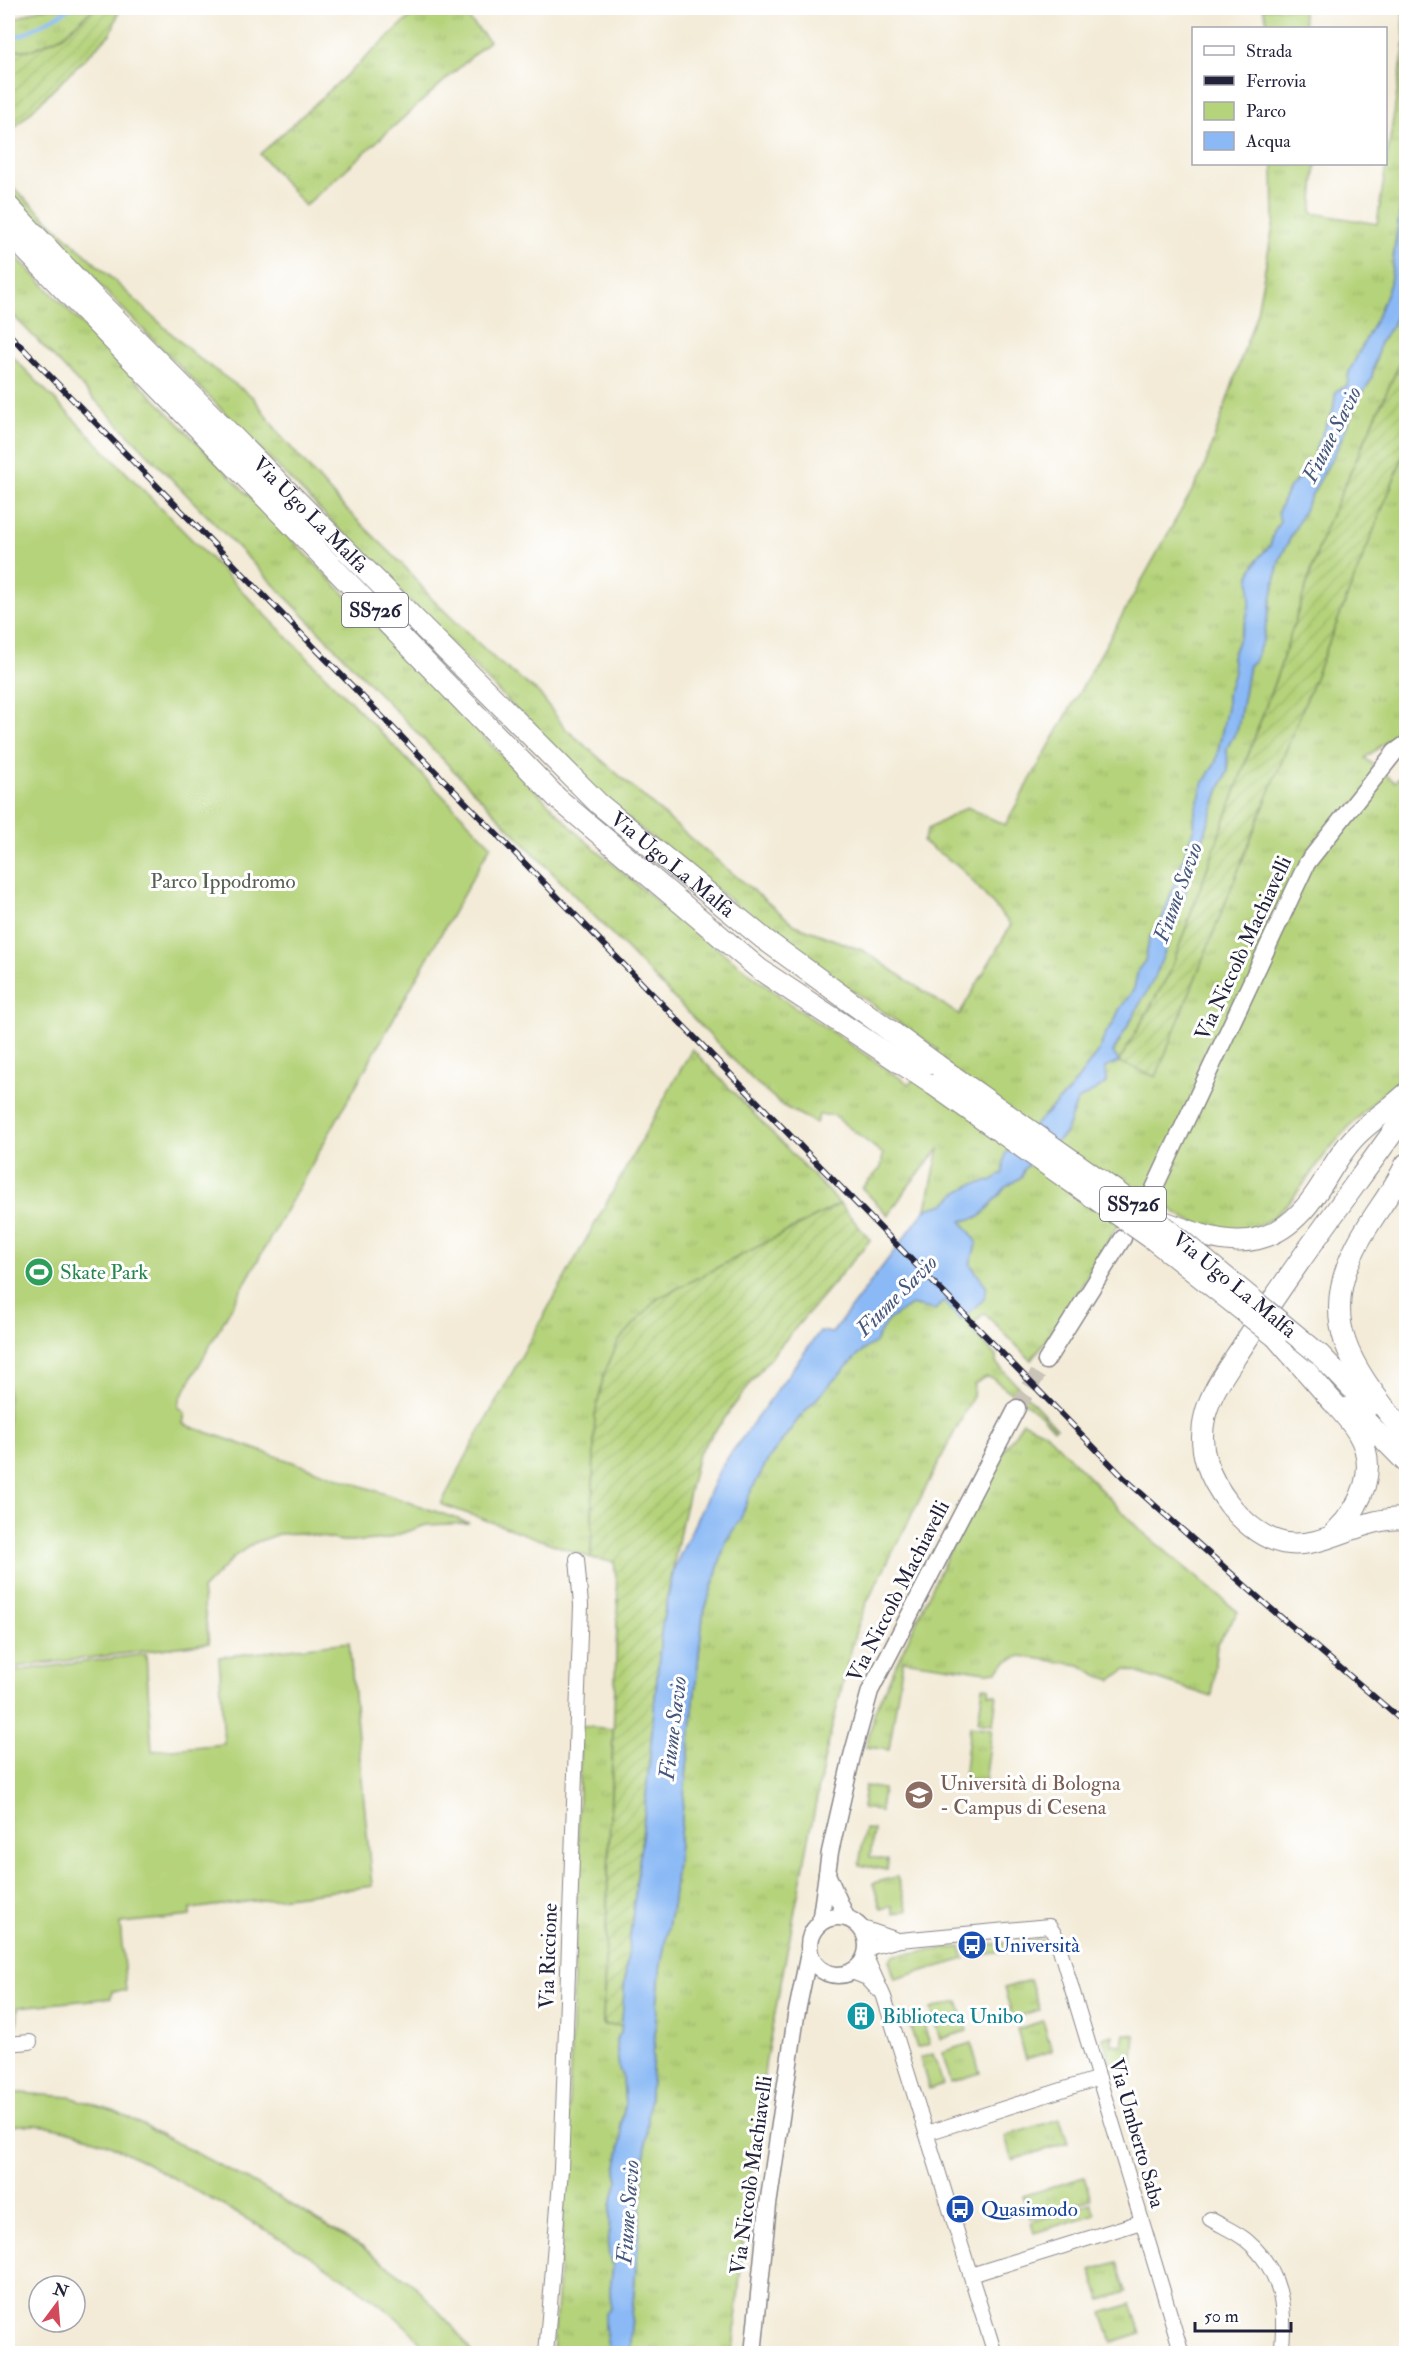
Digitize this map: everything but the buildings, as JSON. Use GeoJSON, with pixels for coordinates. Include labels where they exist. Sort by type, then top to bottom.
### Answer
{"type":"FeatureCollection","features":[{"type":"Feature","properties":{"kind":"highway","name":"Via Ugo La Malfa"},"geometry":{"type":"LineString","coordinates":[[8,206],[94,297],[599,804],[1055,1172],[1154,1240],[1276,1337],[1321,1376],[1407,1462]]}},
{"type":"Feature","properties":{"kind":"highway","name":"Via Ugo La Malfa"},"geometry":{"type":"LineString","coordinates":[[8,232],[557,798],[759,969],[936,1075],[1155,1219],[1320,1355],[1407,1445]]}},
{"type":"Feature","properties":{"kind":"highway"},"geometry":{"type":"LineString","coordinates":[[1155,1219],[1191,1232],[1238,1242],[1269,1237],[1305,1209],[1352,1141],[1364,1128],[1407,1094]]}},
{"type":"Feature","properties":{"kind":"highway"},"geometry":{"type":"LineString","coordinates":[[1407,1114],[1267,1308],[1216,1389],[1205,1416],[1203,1445],[1206,1467],[1221,1493],[1239,1517],[1261,1535],[1283,1542],[1315,1543],[1332,1535],[1389,1518],[1407,1519]]}},
{"type":"Feature","properties":{"kind":"highway"},"geometry":{"type":"LineString","coordinates":[[1407,1164],[1354,1250],[1342,1280],[1338,1315],[1349,1354],[1357,1372],[1407,1436]]}},
{"type":"Feature","properties":{"kind":"highway"},"geometry":{"type":"LineString","coordinates":[[1276,1337],[1359,1434],[1367,1457],[1367,1479],[1363,1495],[1355,1509],[1332,1535]]}},
{"type":"Feature","properties":{"kind":"street","name":"Via Niccolò Machiavelli"},"geometry":{"type":"LineString","coordinates":[[1152,1193],[1307,863],[1395,752],[1407,744]]}},
{"type":"Feature","properties":{"kind":"street"},"geometry":{"type":"LineString","coordinates":[[1046,1361],[1123,1238]]}},
{"type":"Feature","properties":{"kind":"street","name":"Via Niccolò Machiavelli"},"geometry":{"type":"LineString","coordinates":[[820,1923],[827,1873],[852,1756],[870,1691],[1017,1408]]}},
{"type":"Feature","properties":{"kind":"street","name":"Via Riccione"},"geometry":{"type":"LineString","coordinates":[[546,2354],[561,2169],[581,1605],[577,1559]]}},
{"type":"Feature","properties":{"kind":"street"},"geometry":{"type":"LineString","coordinates":[[827,1873],[846,1917]]}},
{"type":"Feature","properties":{"kind":"street"},"geometry":{"type":"LineString","coordinates":[[834,1916],[846,1917],[863,1928],[900,1940],[867,1952],[860,1966],[852,1972],[837,1975],[826,1973],[814,1964],[810,1953],[810,1937],[820,1923],[834,1916]]}},
{"type":"Feature","properties":{"kind":"street","name":"Via Umberto Saba"},"geometry":{"type":"LineString","coordinates":[[900,1940],[1049,1926],[1056,1936],[1182,2354]]}},
{"type":"Feature","properties":{"kind":"street"},"geometry":{"type":"LineString","coordinates":[[863,1928],[867,1937],[867,1952],[884,1997],[995,2354]]}},
{"type":"Feature","properties":{"kind":"street","name":"Via Niccolò Machiavelli"},"geometry":{"type":"LineString","coordinates":[[753,2354],[768,2205],[799,2003],[810,1953]]}},
{"type":"Feature","properties":{"kind":"street"},"geometry":{"type":"LineString","coordinates":[[852,1972],[867,1978],[884,1997]]}},
{"type":"Feature","properties":{"kind":"street","name":"Via Niccolò Machiavelli"},"geometry":{"type":"LineString","coordinates":[[799,2003],[809,1984],[826,1973]]}},
{"type":"Feature","properties":{"kind":"street"},"geometry":{"type":"LineString","coordinates":[[8,2044],[30,2042]]}},
{"type":"Feature","properties":{"kind":"street"},"geometry":{"type":"LineString","coordinates":[[927,2133],[1099,2078]]}},
{"type":"Feature","properties":{"kind":"street"},"geometry":{"type":"LineString","coordinates":[[1210,2219],[1245,2239],[1261,2254],[1275,2274],[1282,2299],[1285,2326],[1281,2354]]}},
{"type":"Feature","properties":{"kind":"street"},"geometry":{"type":"LineString","coordinates":[[970,2275],[1141,2222]]}},
{"type":"Feature","properties":{"kind":"green space"},"geometry":{"type":"Polygon","coordinates":[[[41,8],[94,8],[63,36],[31,50],[8,50],[8,22],[41,8]]]}},
{"type":"Feature","properties":{"kind":"green space"},"geometry":{"type":"Polygon","coordinates":[[[94,8],[118,8],[111,33],[8,134],[8,50],[31,50],[63,36],[94,8]]]}},
{"type":"Feature","properties":{"kind":"green space"},"geometry":{"type":"Polygon","coordinates":[[[420,8],[459,8],[489,41],[305,206],[260,154],[420,8]]]}},
{"type":"Feature","properties":{"kind":"green space"},"geometry":{"type":"Polygon","coordinates":[[[1263,8],[1302,8],[1305,27],[1269,27],[1263,8]]]}},
{"type":"Feature","properties":{"kind":"green space"},"geometry":{"type":"Polygon","coordinates":[[[1402,8],[1406,8],[1405,191],[1395,241],[1390,284],[1377,317],[1349,372],[1347,386],[1336,391],[1333,411],[1318,442],[1311,466],[1289,488],[1278,512],[1280,521],[1270,546],[1260,556],[1250,573],[1250,601],[1246,620],[1232,656],[1234,672],[1227,695],[1227,707],[1216,761],[1203,784],[1195,811],[1194,828],[1164,914],[1150,936],[1145,961],[1138,970],[1134,989],[1105,1034],[1100,1049],[1069,1091],[1044,1115],[1003,1173],[992,1181],[971,1185],[955,1194],[945,1204],[926,1209],[939,1149],[888,1215],[862,1188],[881,1168],[883,1154],[833,1115],[819,1115],[816,1123],[785,1107],[754,1081],[8,310],[8,248],[580,836],[668,911],[789,1003],[909,1084],[938,1050],[781,941],[607,802],[8,192],[8,183],[197,357],[253,397],[280,435],[339,502],[405,567],[432,599],[497,661],[539,693],[564,727],[696,843],[795,925],[864,951],[959,1015],[1011,925],[961,868],[923,842],[928,829],[967,807],[1005,825],[1203,471],[1257,312],[1274,221],[1273,165],[1316,165],[1312,213],[1377,224],[1405,42],[1402,8]]]}},
{"type":"Feature","properties":{"kind":"green space"},"geometry":{"type":"Polygon","coordinates":[[[1406,278],[1406,349],[1325,529],[1280,667],[1170,972],[1120,1061],[1156,1076],[1406,449],[1406,727],[1365,758],[1395,782],[1406,771],[1406,1072],[1349,1126],[1281,1210],[1266,1221],[1249,1229],[1229,1231],[1196,1224],[1139,1187],[1075,1297],[1031,1360],[984,1313],[969,1328],[996,1356],[996,1363],[1056,1427],[1054,1429],[1043,1417],[992,1378],[986,1377],[974,1384],[973,1396],[866,1604],[855,1634],[825,1756],[766,2059],[745,2221],[733,2353],[629,2354],[660,1970],[673,1900],[703,1616],[726,1541],[741,1518],[749,1495],[768,1460],[799,1418],[861,1352],[875,1342],[886,1321],[911,1305],[935,1310],[943,1301],[961,1320],[987,1287],[970,1264],[977,1242],[960,1221],[980,1217],[1005,1188],[1022,1176],[1024,1169],[1065,1134],[1077,1101],[1106,1083],[1105,1068],[1141,1001],[1169,941],[1219,791],[1228,771],[1227,748],[1238,728],[1249,664],[1263,640],[1279,561],[1339,445],[1355,405],[1371,380],[1380,342],[1392,326],[1403,295],[1406,278]]]}},
{"type":"Feature","properties":{"kind":"green space"},"geometry":{"type":"Polygon","coordinates":[[[1406,349],[1406,449],[1156,1077],[1119,1062],[1170,972],[1280,667],[1325,529],[1406,349]]]}},
{"type":"Feature","properties":{"kind":"green space","name":"Parco Ippodromo"},"geometry":{"type":"Polygon","coordinates":[[[8,352],[491,845],[178,1406],[185,1413],[183,1424],[469,1523],[426,1525],[385,1539],[363,1541],[342,1541],[301,1533],[278,1534],[254,1543],[235,1556],[202,1590],[209,1643],[8,1668],[8,352]]]}},
{"type":"Feature","properties":{"kind":"green space"},"geometry":{"type":"Polygon","coordinates":[[[692,1049],[840,1204],[657,1299],[638,1321],[595,1415],[591,1558],[441,1504],[477,1436],[692,1049]]]}},
{"type":"Feature","properties":{"kind":"green space"},"geometry":{"type":"Polygon","coordinates":[[[840,1204],[870,1240],[764,1365],[698,1454],[662,1624],[622,2025],[603,2025],[618,1596],[614,1562],[591,1558],[595,1415],[604,1374],[618,1342],[657,1299],[840,1204]]]}},
{"type":"Feature","properties":{"kind":"green space"},"geometry":{"type":"Polygon","coordinates":[[[1023,1422],[1045,1432],[1139,1529],[1238,1612],[1217,1643],[1212,1697],[1126,1669],[1112,1680],[1099,1676],[1080,1665],[1021,1656],[1008,1661],[997,1671],[987,1672],[903,1660],[889,1750],[866,1747],[875,1710],[945,1560],[998,1460],[1023,1422]]]}},
{"type":"Feature","properties":{"kind":"green space"},"geometry":{"type":"Polygon","coordinates":[[[349,1642],[372,1886],[191,1909],[191,1916],[120,1923],[126,1991],[112,1991],[111,1998],[18,2007],[17,2025],[8,2025],[8,1672],[146,1654],[152,1751],[224,1744],[219,1657],[349,1642]]]}},
{"type":"Feature","properties":{"kind":"green space"},"geometry":{"type":"Polygon","coordinates":[[[983,1687],[990,1688],[989,1694],[997,1695],[993,1724],[978,1722],[983,1687]]]}},
{"type":"Feature","properties":{"kind":"green space"},"geometry":{"type":"Polygon","coordinates":[[[580,1726],[613,1729],[603,2025],[622,2025],[621,2033],[616,2041],[619,2068],[623,2078],[625,2107],[621,2123],[622,2137],[616,2172],[618,2180],[611,2206],[608,2245],[609,2257],[613,2266],[610,2289],[611,2308],[605,2326],[609,2354],[553,2354],[564,2197],[571,2040],[580,1726]]]}},
{"type":"Feature","properties":{"kind":"green space"},"geometry":{"type":"Polygon","coordinates":[[[970,1726],[992,1729],[985,1782],[964,1779],[970,1726]]]}},
{"type":"Feature","properties":{"kind":"green space"},"geometry":{"type":"Polygon","coordinates":[[[865,1786],[883,1789],[880,1811],[862,1808],[865,1786]]]}},
{"type":"Feature","properties":{"kind":"green space"},"geometry":{"type":"Polygon","coordinates":[[[865,1829],[874,1830],[870,1857],[888,1860],[887,1870],[859,1865],[865,1829]]]}},
{"type":"Feature","properties":{"kind":"green space"},"geometry":{"type":"Polygon","coordinates":[[[897,1877],[908,1910],[894,1914],[892,1906],[881,1909],[873,1883],[897,1877]]]}},
{"type":"Feature","properties":{"kind":"green space"},"geometry":{"type":"Polygon","coordinates":[[[1043,1940],[1045,1944],[972,1957],[968,1946],[1043,1940]]]}},
{"type":"Feature","properties":{"kind":"green space"},"geometry":{"type":"Polygon","coordinates":[[[961,1947],[965,1959],[895,1979],[889,1960],[894,1955],[961,1947]]]}},
{"type":"Feature","properties":{"kind":"green space"},"geometry":{"type":"Polygon","coordinates":[[[1030,1980],[1040,2010],[1013,2018],[1004,1988],[1030,1980]]]}},
{"type":"Feature","properties":{"kind":"green space"},"geometry":{"type":"Polygon","coordinates":[[[958,2001],[967,2031],[940,2039],[931,2009],[958,2001]]]}},
{"type":"Feature","properties":{"kind":"green space"},"geometry":{"type":"Polygon","coordinates":[[[920,2013],[930,2044],[917,2048],[907,2016],[920,2013]]]}},
{"type":"Feature","properties":{"kind":"green space"},"geometry":{"type":"Polygon","coordinates":[[[1043,2021],[1052,2051],[1026,2059],[1017,2029],[1043,2021]]]}},
{"type":"Feature","properties":{"kind":"green space"},"geometry":{"type":"Polygon","coordinates":[[[1125,2034],[1135,2035],[1132,2068],[1118,2065],[1112,2070],[1103,2038],[1113,2035],[1111,2044],[1123,2045],[1125,2034]]]}},
{"type":"Feature","properties":{"kind":"green space"},"geometry":{"type":"Polygon","coordinates":[[[971,2043],[980,2073],[951,2082],[942,2052],[971,2043]]]}},
{"type":"Feature","properties":{"kind":"green space"},"geometry":{"type":"Polygon","coordinates":[[[933,2054],[943,2084],[929,2089],[920,2058],[933,2054]]]}},
{"type":"Feature","properties":{"kind":"green space"},"geometry":{"type":"Polygon","coordinates":[[[20,2093],[70,2097],[116,2111],[270,2192],[362,2247],[414,2285],[455,2329],[472,2353],[430,2353],[392,2314],[320,2262],[128,2154],[79,2133],[42,2126],[8,2127],[8,2095],[20,2093]]]}},
{"type":"Feature","properties":{"kind":"green space"},"geometry":{"type":"Polygon","coordinates":[[[1060,2119],[1068,2143],[1012,2160],[1005,2136],[1060,2119]]]}},
{"type":"Feature","properties":{"kind":"green space"},"geometry":{"type":"Polygon","coordinates":[[[1084,2177],[1091,2199],[1030,2218],[1023,2196],[1084,2177]]]}},
{"type":"Feature","properties":{"kind":"green space"},"geometry":{"type":"Polygon","coordinates":[[[1091,2203],[1095,2214],[1034,2233],[1031,2222],[1091,2203]]]}},
{"type":"Feature","properties":{"kind":"green space"},"geometry":{"type":"Polygon","coordinates":[[[1117,2262],[1126,2292],[1101,2300],[1091,2270],[1117,2262]]]}},
{"type":"Feature","properties":{"kind":"green space"},"geometry":{"type":"Polygon","coordinates":[[[1131,2304],[1141,2333],[1112,2342],[1102,2313],[1131,2304]]]}},
{"type":"Feature","properties":{"kind":"water","name":"Fiume Savio"},"geometry":{"type":"Polygon","coordinates":[[[1406,166],[1406,278],[1398,310],[1392,326],[1380,342],[1371,380],[1355,405],[1339,445],[1279,561],[1263,640],[1254,662],[1249,665],[1238,728],[1227,748],[1228,771],[1219,791],[1155,977],[1113,1052],[1119,1062],[1105,1068],[1106,1083],[1077,1101],[1065,1134],[1024,1169],[1022,1176],[1005,1188],[980,1217],[961,1221],[977,1242],[970,1264],[987,1287],[984,1299],[961,1320],[943,1301],[935,1310],[911,1305],[887,1321],[875,1342],[861,1352],[799,1418],[768,1460],[749,1495],[741,1518],[726,1541],[703,1616],[673,1900],[660,1970],[629,2353],[609,2353],[605,2313],[611,2308],[610,2289],[613,2266],[609,2257],[608,2245],[611,2206],[618,2180],[616,2172],[622,2137],[621,2123],[625,2107],[623,2078],[619,2069],[616,2040],[621,2033],[662,1624],[674,1568],[721,1467],[820,1331],[832,1333],[926,1209],[945,1204],[955,1194],[971,1185],[991,1181],[1003,1173],[1005,1154],[1069,1091],[1100,1049],[1105,1034],[1134,989],[1138,970],[1145,961],[1150,936],[1164,914],[1194,828],[1195,811],[1203,784],[1216,761],[1227,707],[1227,695],[1234,672],[1232,657],[1246,620],[1250,601],[1250,573],[1260,556],[1270,546],[1280,521],[1278,512],[1289,488],[1311,466],[1318,442],[1333,411],[1336,391],[1347,386],[1349,372],[1377,317],[1390,284],[1406,166]]]}},
{"type":"Feature","properties":{"kind":"waterway"},"geometry":{"type":"LineString","coordinates":[[8,39],[24,34],[71,8]]}},
{"type":"Feature","properties":{"kind":"tunnel"},"geometry":{"type":"LineString","coordinates":[[1017,1408],[1046,1361]]}},
{"type":"Feature","properties":{"kind":"railway"},"geometry":{"type":"LineString","coordinates":[[8,333],[1124,1478],[1269,1607],[1406,1724]]}},
{"type":"Feature","properties":{"kind":"place","name":"Skate Park"},"geometry":{"type":"Point","coordinates":[39,1272]}},
{"type":"Feature","properties":{"kind":"place","name":"Università di Bologna - Campus di Cesena"},"geometry":{"type":"Point","coordinates":[919,1795]}},
{"type":"Feature","properties":{"kind":"place","name":"Università"},"geometry":{"type":"Point","coordinates":[972,1945]}},
{"type":"Feature","properties":{"kind":"place","name":"Biblioteca Unibo"},"geometry":{"type":"Point","coordinates":[861,2016]}},
{"type":"Feature","properties":{"kind":"place","name":"Quasimodo"},"geometry":{"type":"Point","coordinates":[960,2209]}}]}
